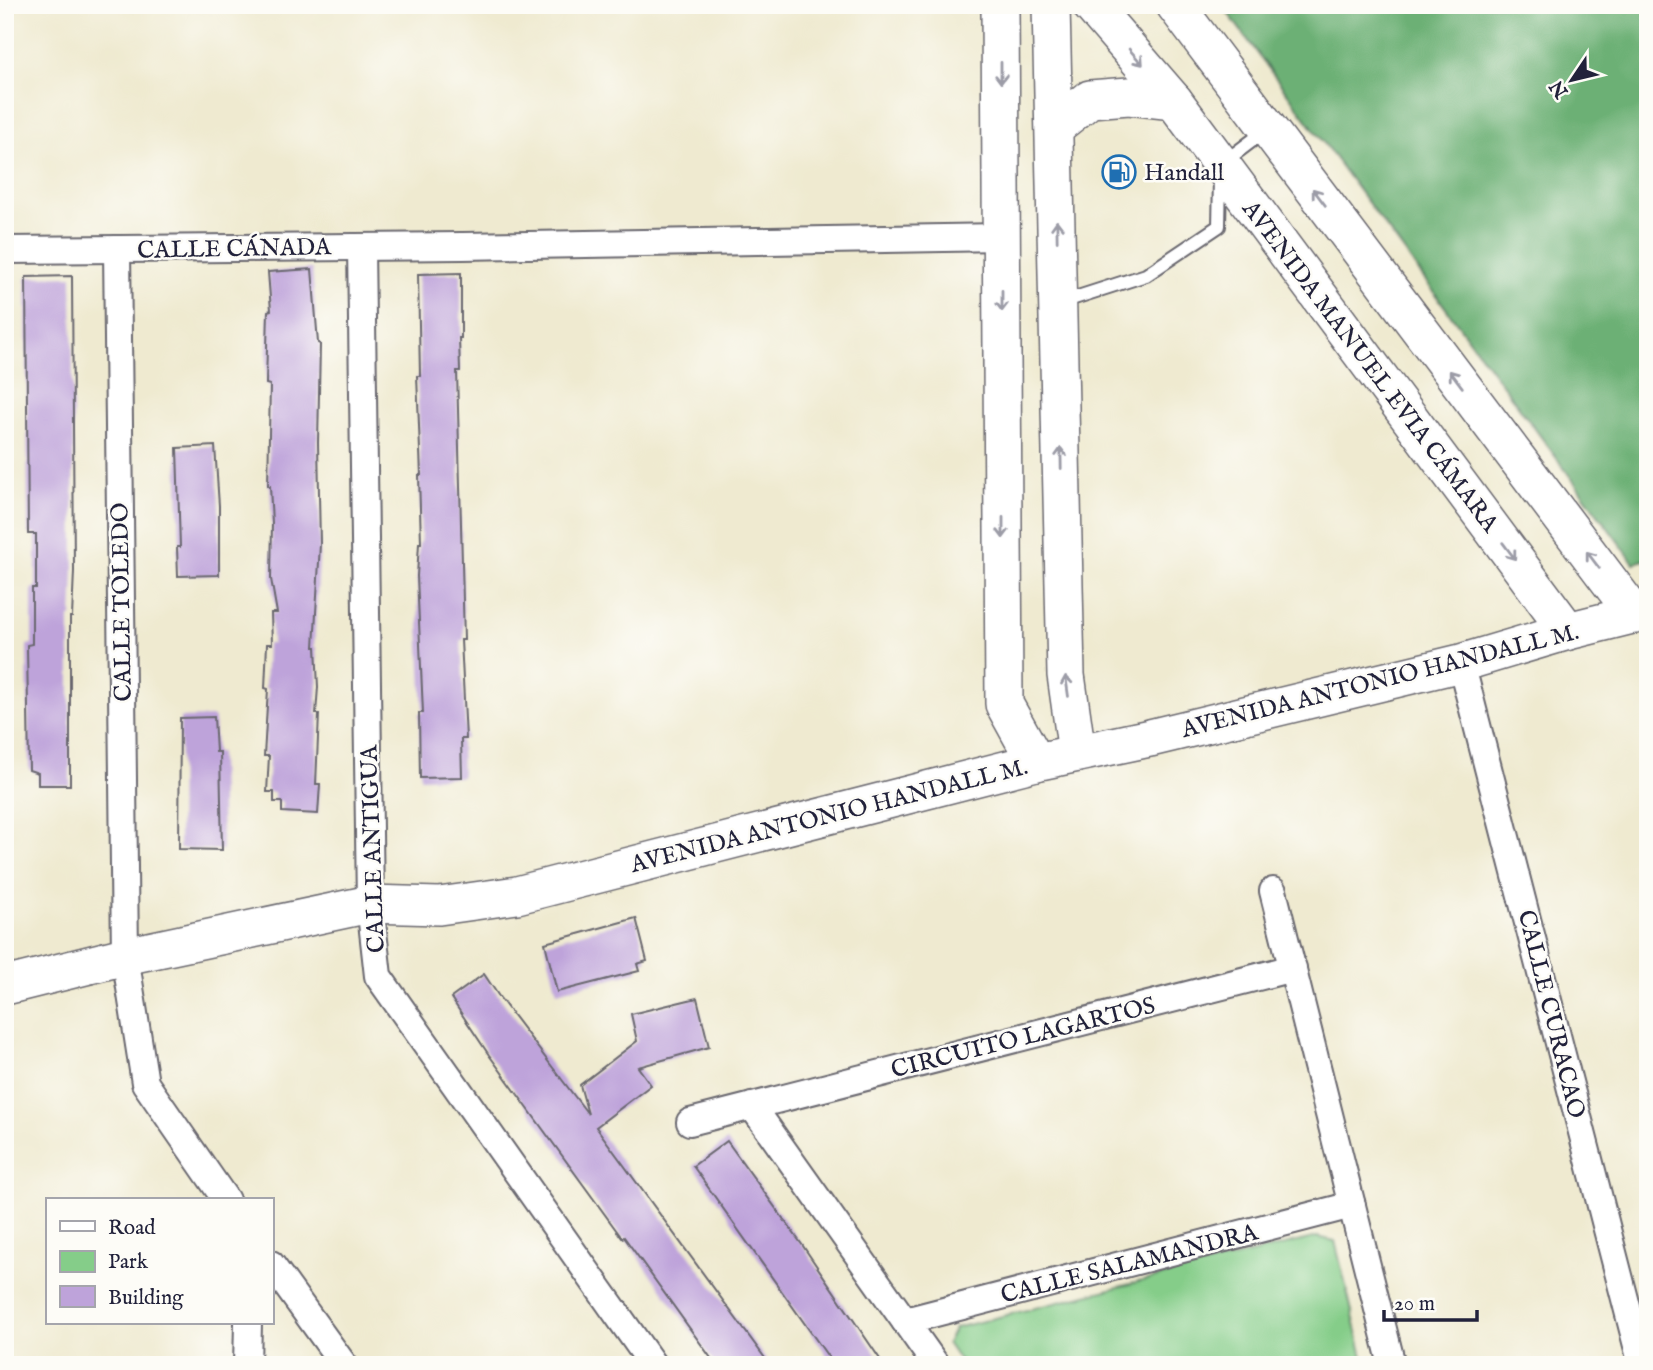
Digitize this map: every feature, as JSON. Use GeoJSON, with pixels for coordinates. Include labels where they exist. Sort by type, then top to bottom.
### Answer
{"type":"FeatureCollection","features":[{"type":"Feature","properties":{"kind":"street"},"geometry":{"type":"LineString","coordinates":[[1000,5],[1004,704],[1037,762]]}},
{"type":"Feature","properties":{"kind":"street"},"geometry":{"type":"LineString","coordinates":[[1051,5],[1066,675],[1077,753]]}},
{"type":"Feature","properties":{"kind":"street","name":"AVENIDA MANUEL EVIA CÁMARA"},"geometry":{"type":"LineString","coordinates":[[1091,5],[1174,101],[1569,631]]}},
{"type":"Feature","properties":{"kind":"street"},"geometry":{"type":"LineString","coordinates":[[1175,5],[1641,613]]}},
{"type":"Feature","properties":{"kind":"street"},"geometry":{"type":"LineString","coordinates":[[1055,127],[1090,99],[1129,96],[1174,101]]}},
{"type":"Feature","properties":{"kind":"street","name":"CALLE CÁNADA"},"geometry":{"type":"LineString","coordinates":[[5,250],[1002,237]]}},
{"type":"Feature","properties":{"kind":"street","name":"CALLE ANTIGUA"},"geometry":{"type":"LineString","coordinates":[[361,247],[370,904],[378,976],[653,1365]]}},
{"type":"Feature","properties":{"kind":"street","name":"CALLE TOLEDO"},"geometry":{"type":"LineString","coordinates":[[117,249],[125,956],[145,1083],[225,1198]]}},
{"type":"Feature","properties":{"kind":"street","name":"AVENIDA ANTONIO HANDALL M."},"geometry":{"type":"LineString","coordinates":[[5,986],[125,956],[370,904],[439,906],[517,895],[1037,762],[1461,663],[1641,613]]}},
{"type":"Feature","properties":{"kind":"street","name":"CALLE CURACAO"},"geometry":{"type":"LineString","coordinates":[[1461,663],[1642,1365]]}},
{"type":"Feature","properties":{"kind":"street"},"geometry":{"type":"LineString","coordinates":[[1273,891],[1392,1365]]}},
{"type":"Feature","properties":{"kind":"street","name":"CIRCUITO LAGARTOS"},"geometry":{"type":"LineString","coordinates":[[690,1122],[1293,968]]}},
{"type":"Feature","properties":{"kind":"street"},"geometry":{"type":"LineString","coordinates":[[752,1106],[936,1365]]}},
{"type":"Feature","properties":{"kind":"street","name":"CALLE SALAMANDRA"},"geometry":{"type":"LineString","coordinates":[[905,1321],[1352,1206]]}},
{"type":"Feature","properties":{"kind":"street"},"geometry":{"type":"LineString","coordinates":[[273,1268],[344,1365]]}},
{"type":"Feature","properties":{"kind":"street"},"geometry":{"type":"LineString","coordinates":[[247,1324],[247,1365]]}},
{"type":"Feature","properties":{"kind":"lane"},"geometry":{"type":"LineString","coordinates":[[1058,303],[1146,275],[1219,226],[1221,164],[1268,129]]}},
{"type":"Feature","properties":{"kind":"green space"},"geometry":{"type":"Polygon","coordinates":[[[1222,5],[1648,5],[1648,559],[1634,563],[1222,5]]]}},
{"type":"Feature","properties":{"kind":"green space"},"geometry":{"type":"Polygon","coordinates":[[[1317,1237],[1335,1241],[1365,1365],[962,1365],[947,1343],[955,1328],[1317,1237]]]}},
{"type":"Feature","properties":{"kind":"building"},"geometry":{"type":"Polygon","coordinates":[[[312,269],[320,344],[320,544],[314,647],[318,687],[316,714],[319,714],[316,784],[320,784],[318,814],[282,812],[282,802],[274,802],[274,792],[267,792],[269,756],[264,756],[268,689],[265,688],[267,644],[272,644],[271,613],[277,613],[271,579],[272,523],[268,486],[270,385],[266,384],[268,311],[271,310],[268,272],[312,269]]]}},
{"type":"Feature","properties":{"kind":"building"},"geometry":{"type":"Polygon","coordinates":[[[461,273],[460,371],[457,371],[464,640],[461,640],[466,739],[461,739],[462,777],[420,778],[419,713],[423,713],[417,576],[421,543],[417,376],[420,376],[418,274],[461,273]]]}},
{"type":"Feature","properties":{"kind":"building"},"geometry":{"type":"Polygon","coordinates":[[[72,276],[74,571],[70,617],[70,785],[38,785],[38,773],[29,770],[27,645],[32,644],[36,534],[28,534],[26,277],[72,276]]]}},
{"type":"Feature","properties":{"kind":"building"},"geometry":{"type":"Polygon","coordinates":[[[215,446],[219,506],[219,575],[178,576],[177,547],[180,547],[177,448],[215,446]]]}},
{"type":"Feature","properties":{"kind":"building"},"geometry":{"type":"Polygon","coordinates":[[[214,717],[216,752],[220,752],[222,850],[179,849],[180,718],[214,717]]]}},
{"type":"Feature","properties":{"kind":"building"},"geometry":{"type":"Polygon","coordinates":[[[636,918],[647,961],[637,964],[639,971],[557,992],[545,943],[636,918]]]}},
{"type":"Feature","properties":{"kind":"building"},"geometry":{"type":"Polygon","coordinates":[[[484,974],[588,1114],[580,1085],[637,1041],[631,1014],[697,998],[709,1047],[638,1067],[651,1085],[596,1127],[770,1365],[716,1365],[624,1237],[622,1238],[489,1055],[451,998],[484,974]]]}},
{"type":"Feature","properties":{"kind":"building"},"geometry":{"type":"Polygon","coordinates":[[[727,1141],[884,1365],[834,1365],[693,1166],[727,1141]]]}},
{"type":"Feature","properties":{"kind":"place","name":"Handall"},"geometry":{"type":"Point","coordinates":[1119,172]}}]}
